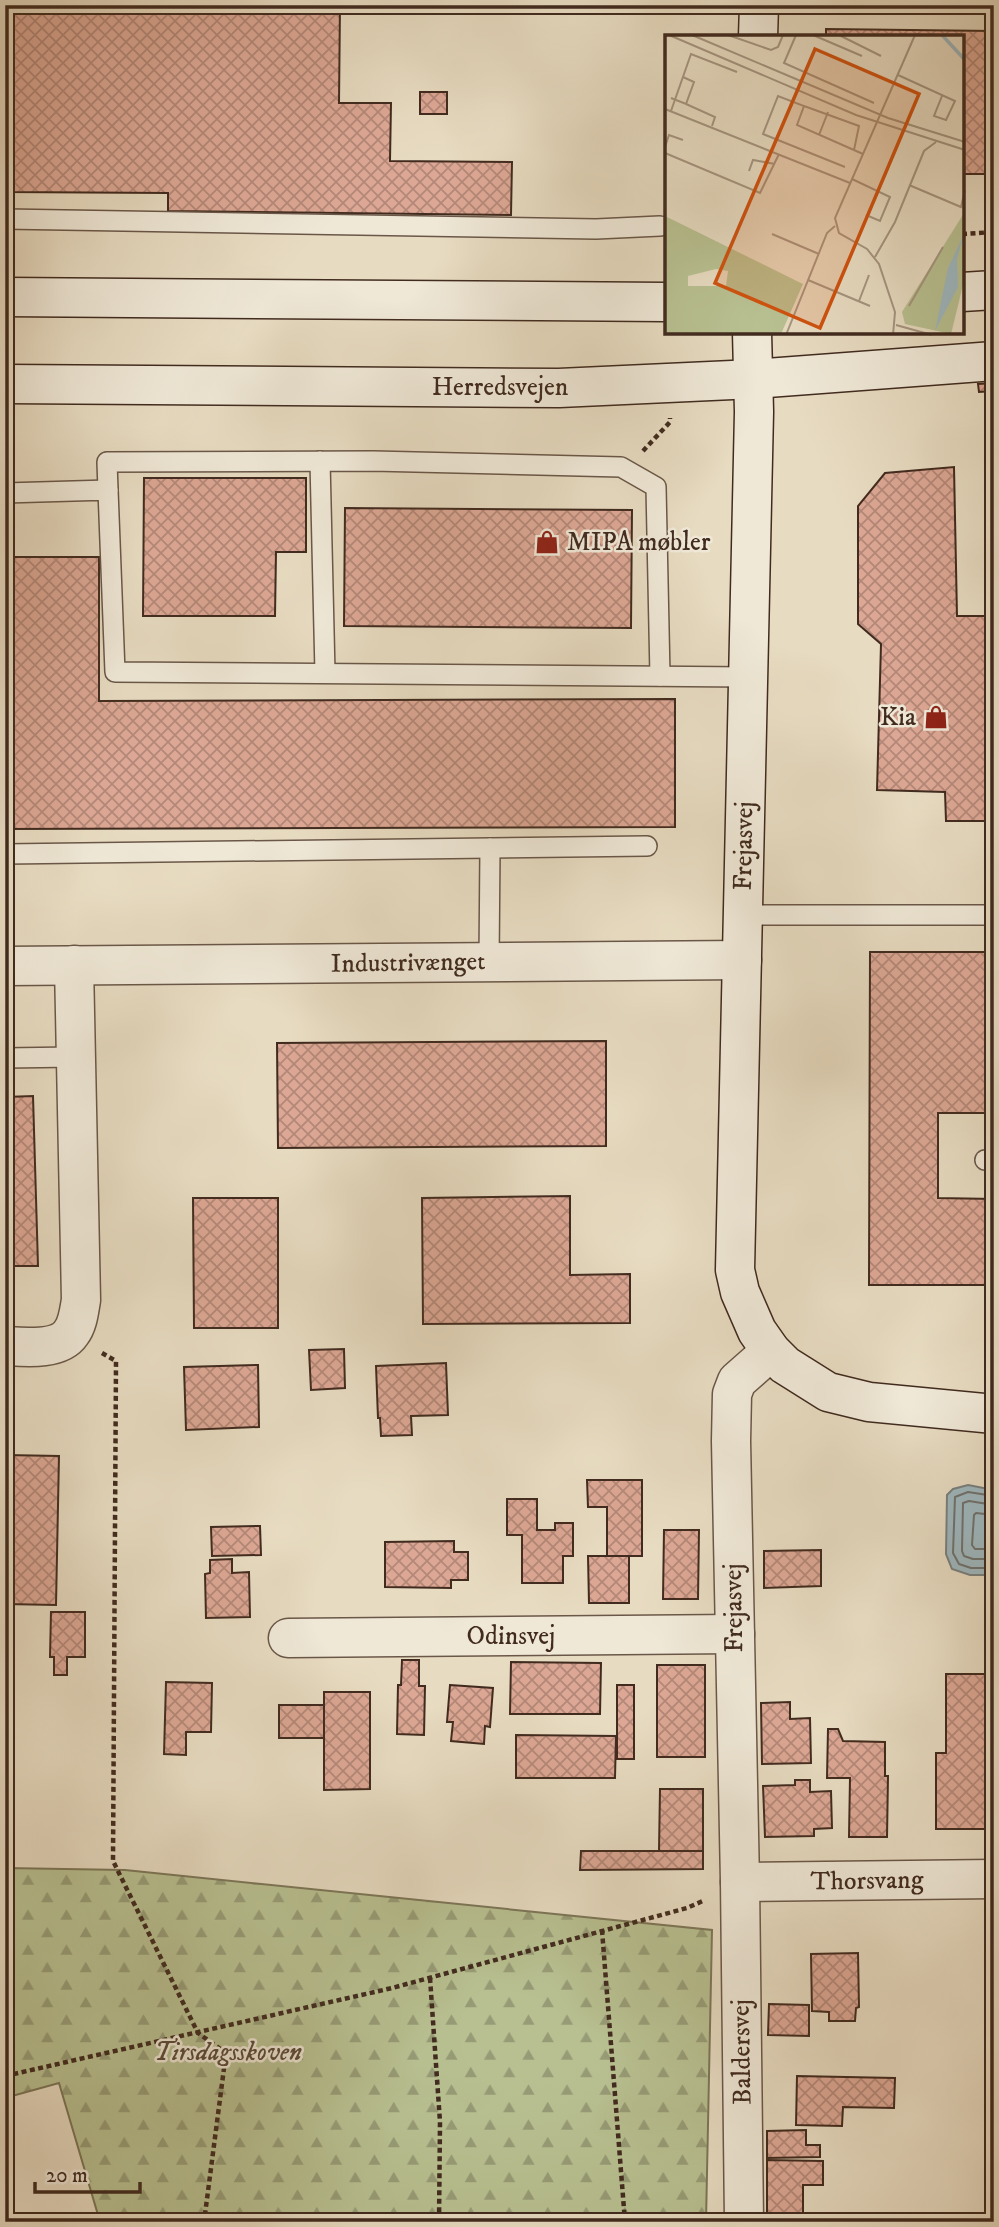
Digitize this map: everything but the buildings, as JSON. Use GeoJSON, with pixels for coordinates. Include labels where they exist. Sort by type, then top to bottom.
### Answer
{"type":"FeatureCollection","features":[{"type":"Feature","properties":{"kind":"street"},"geometry":{"type":"LineString","coordinates":[[758,5],[758,35]]}},
{"type":"Feature","properties":{"kind":"street"},"geometry":{"type":"LineString","coordinates":[[964,292],[994,290]]}},
{"type":"Feature","properties":{"kind":"street"},"geometry":{"type":"LineString","coordinates":[[5,298],[665,302]]}},
{"type":"Feature","properties":{"kind":"street","name":"Frejasvej"},"geometry":{"type":"LineString","coordinates":[[752,334],[754,379],[735,1270],[740,1292],[757,1331],[771,1351],[785,1365],[828,1392],[869,1402],[994,1414]]}},
{"type":"Feature","properties":{"kind":"street","name":"Herredsvejen"},"geometry":{"type":"LineString","coordinates":[[5,384],[559,388],[754,379],[994,361]]}},
{"type":"Feature","properties":{"kind":"street","name":"Industrivænget"},"geometry":{"type":"LineString","coordinates":[[5,966],[742,960]]}},
{"type":"Feature","properties":{"kind":"street"},"geometry":{"type":"LineString","coordinates":[[5,1346],[44,1345],[70,1336],[78,1320],[82,1300],[74,965]]}},
{"type":"Feature","properties":{"kind":"street","name":"Frejasvej"},"geometry":{"type":"LineString","coordinates":[[740,1882],[732,1394],[737,1381],[771,1351]]}},
{"type":"Feature","properties":{"kind":"street","name":"Odinsvej"},"geometry":{"type":"LineString","coordinates":[[288,1637],[735,1634]]}},
{"type":"Feature","properties":{"kind":"street","name":"Thorsvang"},"geometry":{"type":"LineString","coordinates":[[740,1882],[994,1880]]}},
{"type":"Feature","properties":{"kind":"street","name":"Baldersvej"},"geometry":{"type":"LineString","coordinates":[[740,1882],[744,2222]]}},
{"type":"Feature","properties":{"kind":"lane"},"geometry":{"type":"LineString","coordinates":[[5,219],[596,229],[660,226]]}},
{"type":"Feature","properties":{"kind":"lane"},"geometry":{"type":"LineString","coordinates":[[660,676],[656,487],[621,467],[320,461],[107,462],[115,671],[748,677]]}},
{"type":"Feature","properties":{"kind":"lane"},"geometry":{"type":"LineString","coordinates":[[320,461],[325,673]]}},
{"type":"Feature","properties":{"kind":"lane"},"geometry":{"type":"LineString","coordinates":[[5,493],[108,490]]}},
{"type":"Feature","properties":{"kind":"lane"},"geometry":{"type":"LineString","coordinates":[[5,854],[648,846]]}},
{"type":"Feature","properties":{"kind":"lane"},"geometry":{"type":"LineString","coordinates":[[489,962],[490,848]]}},
{"type":"Feature","properties":{"kind":"lane"},"geometry":{"type":"LineString","coordinates":[[743,915],[994,915]]}},
{"type":"Feature","properties":{"kind":"lane"},"geometry":{"type":"LineString","coordinates":[[5,1058],[75,1057]]}},
{"type":"Feature","properties":{"kind":"path"},"geometry":{"type":"LineString","coordinates":[[964,233],[994,232]]}},
{"type":"Feature","properties":{"kind":"path"},"geometry":{"type":"LineString","coordinates":[[70,1336],[116,1361],[113,1861],[198,2033],[226,2053],[204,2222]]}},
{"type":"Feature","properties":{"kind":"path"},"geometry":{"type":"LineString","coordinates":[[5,2076],[430,1978],[687,1908],[740,1882]]}},
{"type":"Feature","properties":{"kind":"path"},"geometry":{"type":"LineString","coordinates":[[602,1930],[625,2222]]}},
{"type":"Feature","properties":{"kind":"path"},"geometry":{"type":"LineString","coordinates":[[430,1978],[440,2122],[439,2222]]}},
{"type":"Feature","properties":{"kind":"green space","name":"Tirsdagsskoven"},"geometry":{"type":"Polygon","coordinates":[[[5,1868],[125,1870],[712,1930],[706,2222],[82,2222],[98,2215],[59,2083],[5,2098],[5,1868]]]}},
{"type":"Feature","properties":{"kind":"water"},"geometry":{"type":"Polygon","coordinates":[[[968,1485],[994,1490],[994,1575],[970,1575],[952,1569],[946,1554],[947,1495],[953,1489],[968,1485]]]}},
{"type":"Feature","properties":{"kind":"place","name":"MIPA møbler"},"geometry":{"type":"Point","coordinates":[547,542]}},
{"type":"Feature","properties":{"kind":"place","name":"Kia"},"geometry":{"type":"Point","coordinates":[936,717]}}]}
